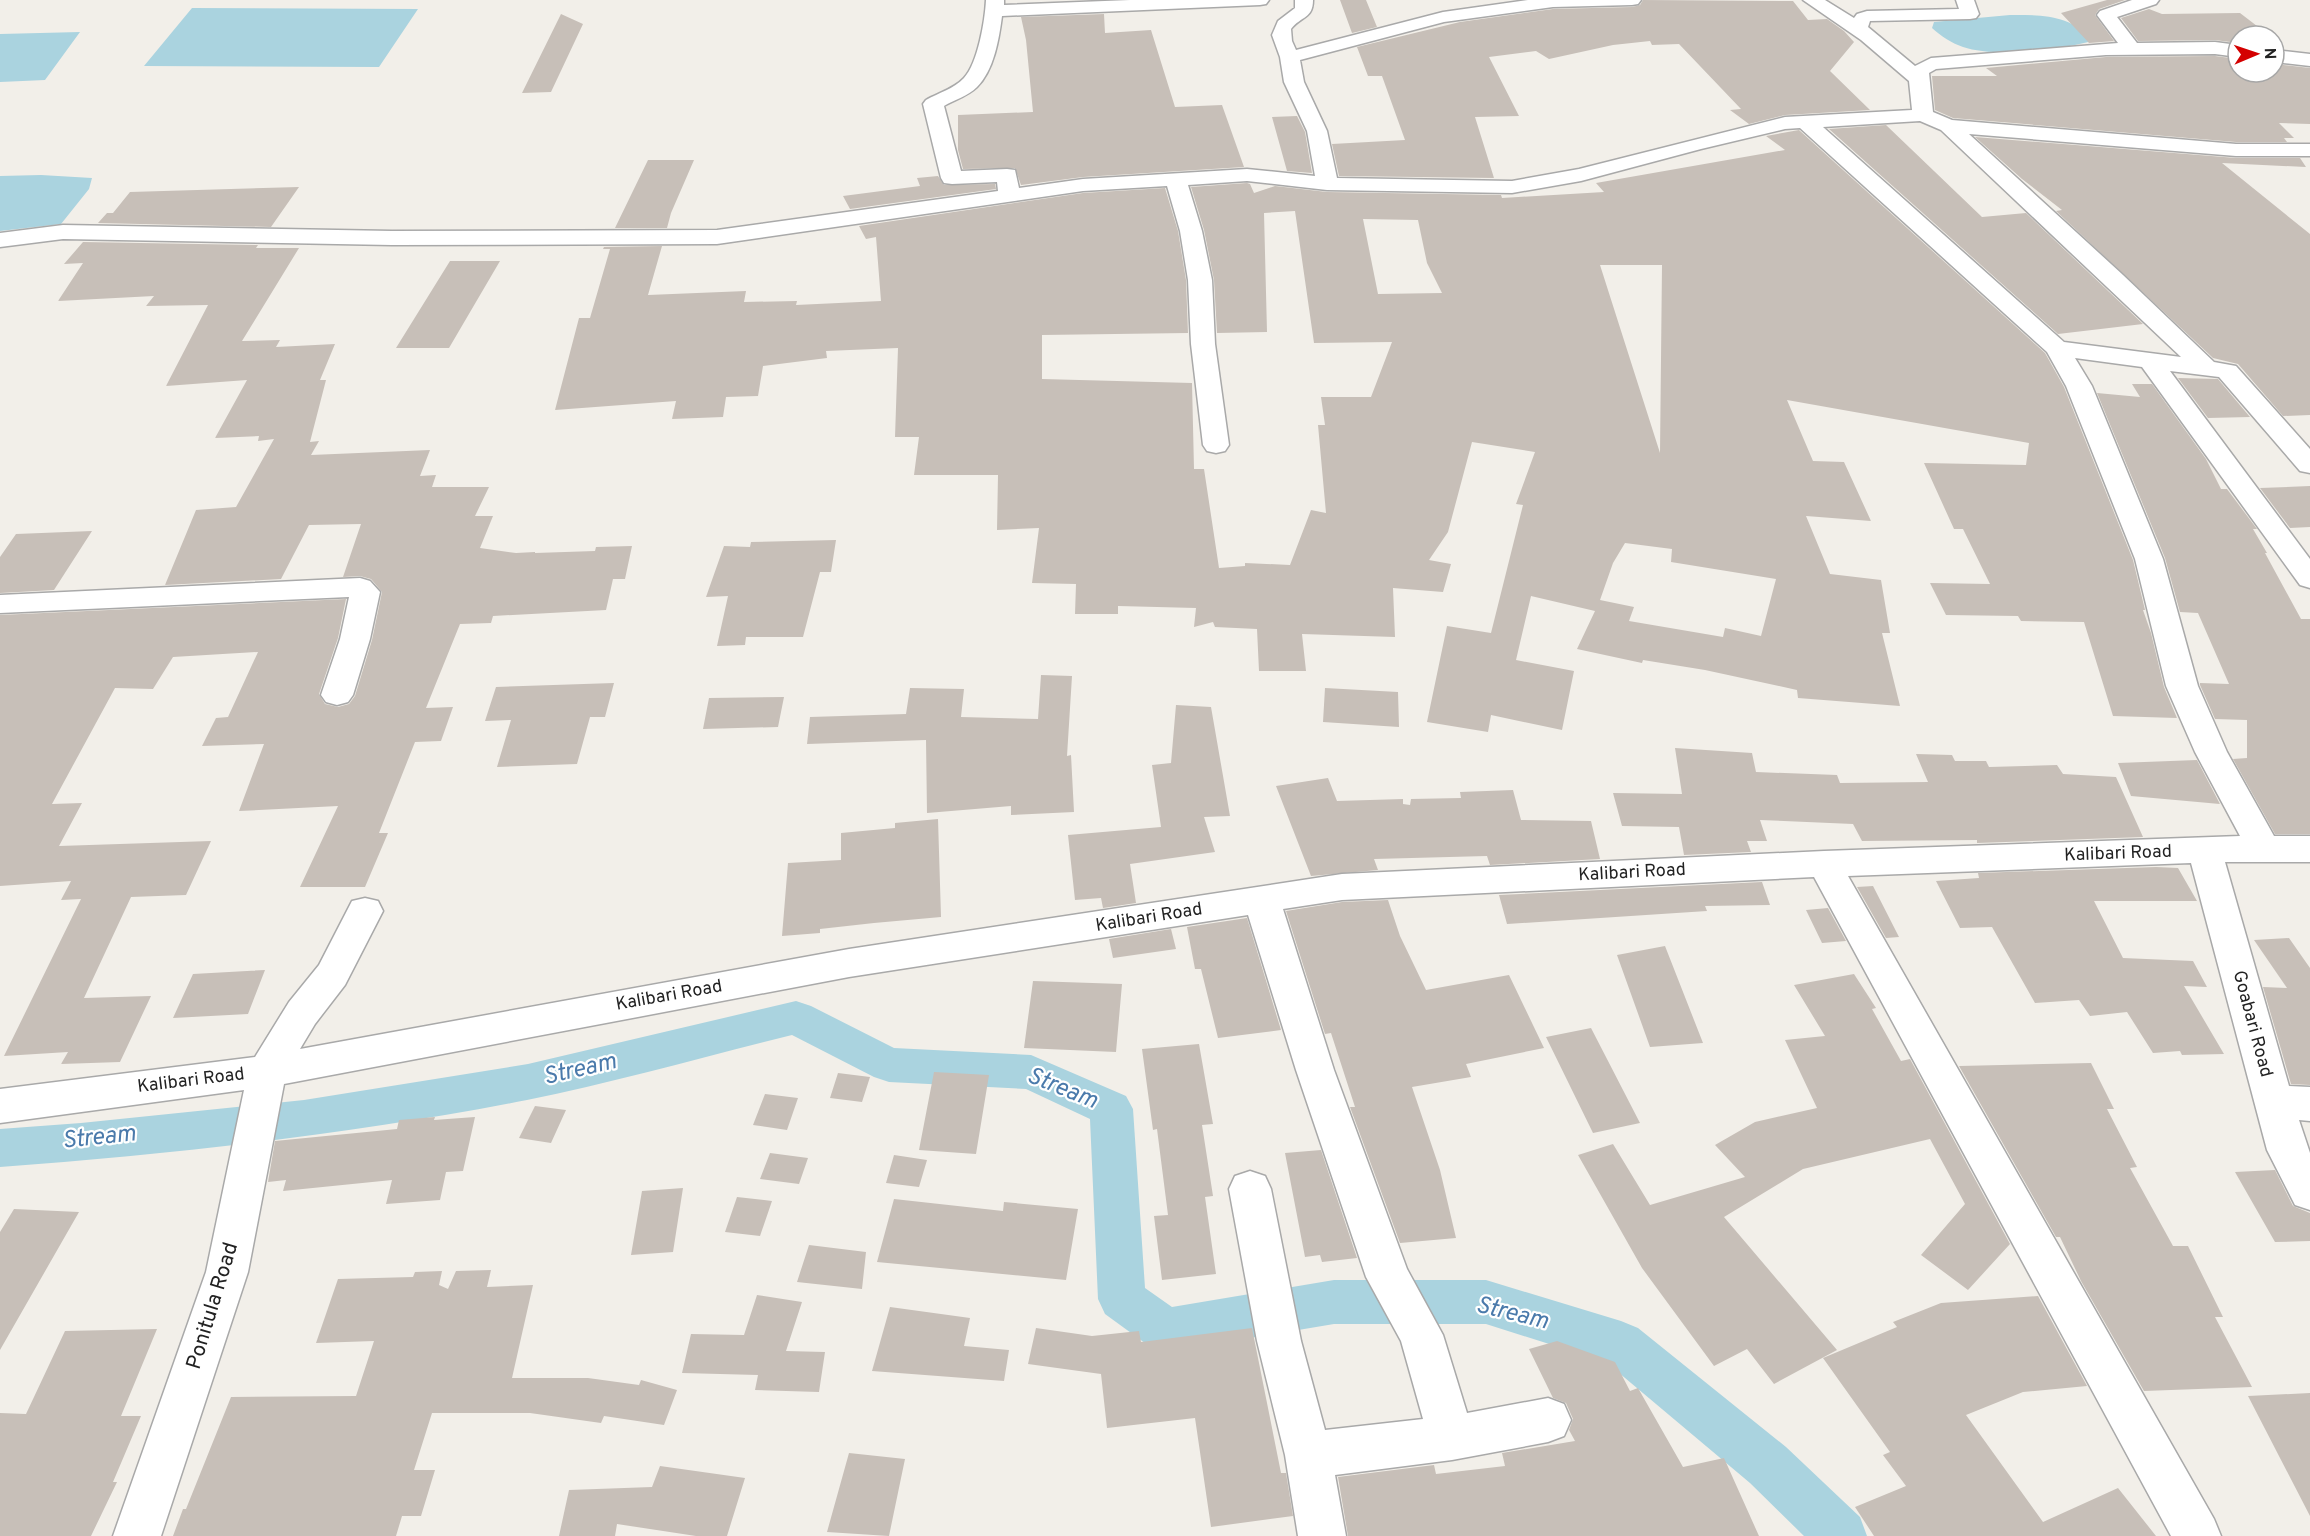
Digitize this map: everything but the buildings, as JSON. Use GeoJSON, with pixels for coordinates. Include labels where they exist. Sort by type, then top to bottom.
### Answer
{"type":"FeatureCollection","features":[{"type":"Feature","properties":{"kind":"street"},"geometry":{"type":"LineString","coordinates":[[1010,196],[1007,175],[952,178],[933,104],[971,82],[984,56],[995,5],[1260,0]]}},
{"type":"Feature","properties":{"kind":"street"},"geometry":{"type":"LineString","coordinates":[[1304,0],[1304,10],[1287,20],[1280,31],[1282,42],[1290,57],[1294,82],[1317,131],[1327,184]]}},
{"type":"Feature","properties":{"kind":"street"},"geometry":{"type":"LineString","coordinates":[[1290,57],[1443,17],[1553,2],[1632,0]]}},
{"type":"Feature","properties":{"kind":"street"},"geometry":{"type":"LineString","coordinates":[[1812,0],[1858,28],[1919,79]]}},
{"type":"Feature","properties":{"kind":"street"},"geometry":{"type":"LineString","coordinates":[[1858,28],[1867,16],[1970,14],[1965,0]]}},
{"type":"Feature","properties":{"kind":"street"},"geometry":{"type":"LineString","coordinates":[[2132,49],[2106,15],[2150,0]]}},
{"type":"Feature","properties":{"kind":"street"},"geometry":{"type":"LineString","coordinates":[[1923,115],[1920,71],[1931,64],[2132,49],[2226,49]]}},
{"type":"Feature","properties":{"kind":"street"},"geometry":{"type":"LineString","coordinates":[[2286,57],[2310,60]]}},
{"type":"Feature","properties":{"kind":"street"},"geometry":{"type":"LineString","coordinates":[[0,240],[63,232],[392,238],[717,237],[1083,184],[1174,178],[1247,175],[1327,184],[1512,187],[1581,175],[1696,144],[1804,121],[1923,115],[1948,126],[2115,279],[2207,369]]}},
{"type":"Feature","properties":{"kind":"street"},"geometry":{"type":"LineString","coordinates":[[1804,121],[2057,348],[2079,386],[2149,559],[2182,686],[2211,752],[2264,848]]}},
{"type":"Feature","properties":{"kind":"street"},"geometry":{"type":"LineString","coordinates":[[1948,126],[2236,150],[2310,150]]}},
{"type":"Feature","properties":{"kind":"street"},"geometry":{"type":"LineString","coordinates":[[1174,178],[1191,231],[1200,280],[1203,344],[1216,445]]}},
{"type":"Feature","properties":{"kind":"street"},"geometry":{"type":"LineString","coordinates":[[2057,348],[2227,371],[2310,465]]}},
{"type":"Feature","properties":{"kind":"street"},"geometry":{"type":"LineString","coordinates":[[2150,361],[2310,579]]}},
{"type":"Feature","properties":{"kind":"street"},"geometry":{"type":"LineString","coordinates":[[0,604],[360,587],[365,592],[356,639],[337,695]]}},
{"type":"Feature","properties":{"kind":"street","name":"Kalibari Road"},"geometry":{"type":"LineString","coordinates":[[0,1106],[267,1072],[849,963],[1342,887],[1824,864],[2264,848],[2310,849]]}},
{"type":"Feature","properties":{"kind":"street","name":"Goabari Road"},"geometry":{"type":"LineString","coordinates":[[2205,851],[2292,1103],[2287,1150],[2310,1192]]}},
{"type":"Feature","properties":{"kind":"street"},"geometry":{"type":"LineString","coordinates":[[1824,864],[2197,1536]]}},
{"type":"Feature","properties":{"kind":"street"},"geometry":{"type":"LineString","coordinates":[[1262,901],[1315,1070],[1388,1277],[1421,1335],[1452,1438]]}},
{"type":"Feature","properties":{"kind":"street","name":"Ponitula Road"},"geometry":{"type":"LineString","coordinates":[[137,1536],[227,1272],[267,1072],[302,1013],[332,975],[365,910]]}},
{"type":"Feature","properties":{"kind":"street"},"geometry":{"type":"LineString","coordinates":[[1250,1190],[1279,1341],[1308,1455],[1322,1536]]}},
{"type":"Feature","properties":{"kind":"street"},"geometry":{"type":"LineString","coordinates":[[1308,1455],[1452,1438],[1548,1420]]}},
{"type":"Feature","properties":{"kind":"water"},"geometry":{"type":"Polygon","coordinates":[[[192,8],[418,9],[379,67],[144,66],[192,8]]]}},
{"type":"Feature","properties":{"kind":"water"},"geometry":{"type":"Polygon","coordinates":[[[2010,15],[2044,16],[2065,21],[2084,32],[2092,41],[2046,50],[1992,52],[1959,45],[1946,39],[1932,28],[1934,22],[2010,15]]]}},
{"type":"Feature","properties":{"kind":"water"},"geometry":{"type":"Polygon","coordinates":[[[80,32],[45,80],[0,82],[0,34],[80,32]]]}},
{"type":"Feature","properties":{"kind":"water"},"geometry":{"type":"Polygon","coordinates":[[[41,175],[92,178],[89,189],[61,224],[0,231],[0,176],[41,175]]]}},
{"type":"Feature","properties":{"kind":"waterway","name":"Stream"},"geometry":{"type":"LineString","coordinates":[[0,1148],[81,1142],[304,1118],[528,1082],[796,1018],[889,1065],[1031,1072],[1111,1109],[1122,1299],[1166,1330],[1334,1302],[1486,1302],[1621,1344],[1768,1465],[1841,1536]]}}]}
